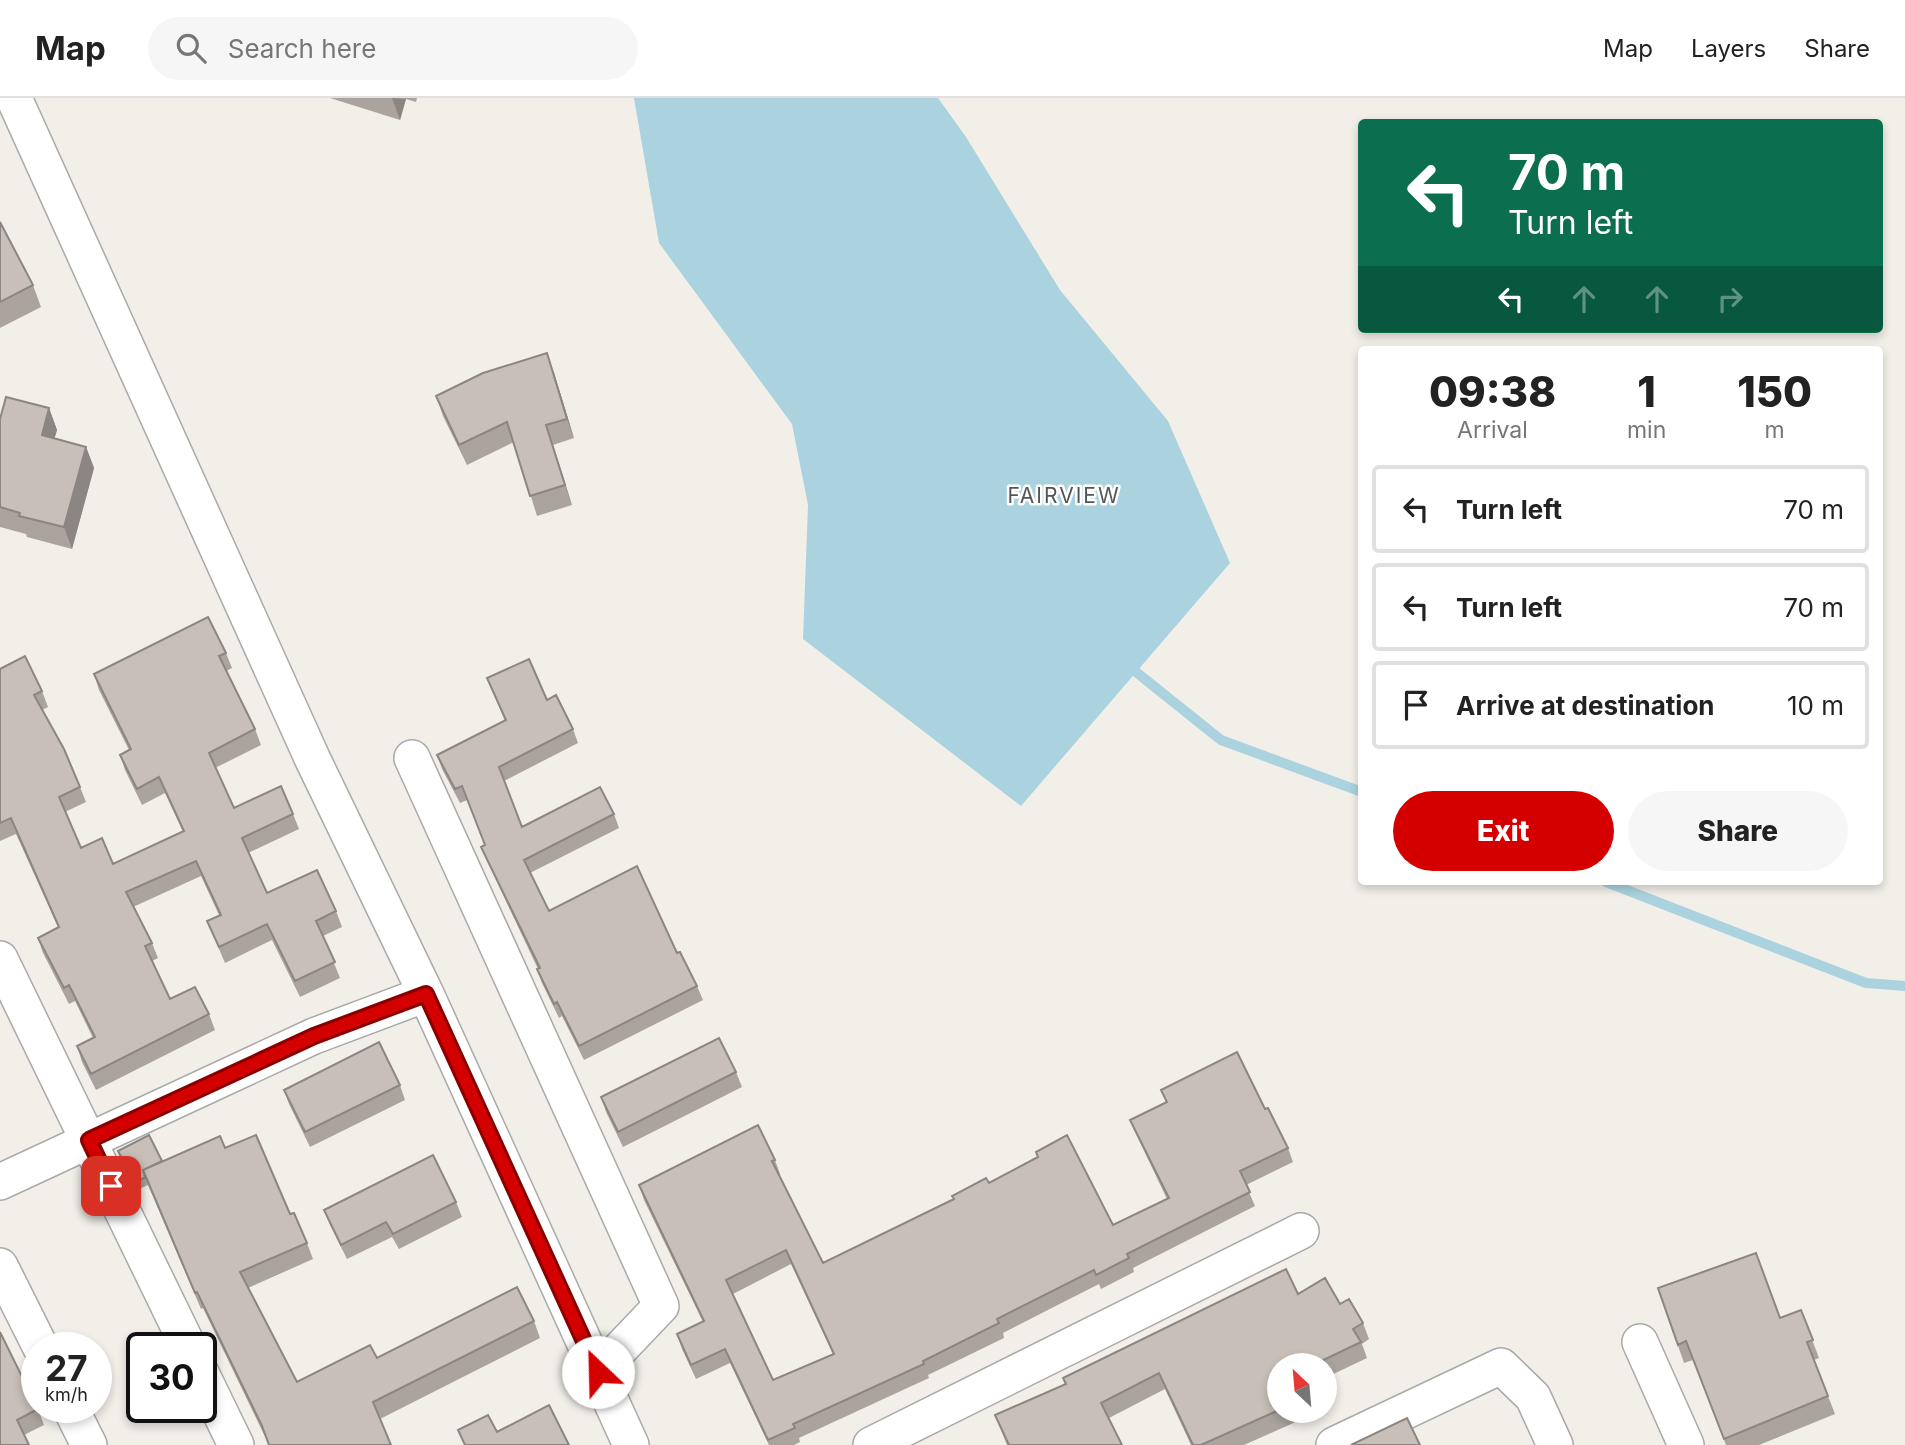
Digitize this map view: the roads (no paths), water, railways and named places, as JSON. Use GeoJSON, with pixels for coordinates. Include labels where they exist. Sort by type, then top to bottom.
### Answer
{"type":"FeatureCollection","features":[{"type":"Feature","properties":{"kind":"street"},"geometry":{"type":"LineString","coordinates":[[14,98],[313,760],[426,994],[631,1445]]}},
{"type":"Feature","properties":{"kind":"street"},"geometry":{"type":"LineString","coordinates":[[412,758],[661,1306],[598,1372]]}},
{"type":"Feature","properties":{"kind":"street"},"geometry":{"type":"LineString","coordinates":[[0,959],[181,1332]]}},
{"type":"Feature","properties":{"kind":"street"},"geometry":{"type":"LineString","coordinates":[[0,1182],[314,1036],[426,994]]}},
{"type":"Feature","properties":{"kind":"street"},"geometry":{"type":"LineString","coordinates":[[871,1445],[1301,1231]]}},
{"type":"Feature","properties":{"kind":"street"},"geometry":{"type":"LineString","coordinates":[[0,1266],[33,1332]]}},
{"type":"Feature","properties":{"kind":"street"},"geometry":{"type":"LineString","coordinates":[[1640,1342],[1686,1445]]}},
{"type":"Feature","properties":{"kind":"street"},"geometry":{"type":"LineString","coordinates":[[1334,1445],[1501,1366],[1533,1397],[1555,1445]]}},
{"type":"Feature","properties":{"kind":"street"},"geometry":{"type":"LineString","coordinates":[[217,1406],[236,1445]]}},
{"type":"Feature","properties":{"kind":"street"},"geometry":{"type":"LineString","coordinates":[[78,1423],[89,1445]]}},
{"type":"Feature","properties":{"kind":"water"},"geometry":{"type":"Polygon","coordinates":[[[634,98],[938,98],[966,137],[1060,290],[1168,421],[1230,563],[1021,806],[803,639],[808,505],[792,424],[659,243],[634,98]]]}},
{"type":"Feature","properties":{"kind":"waterway"},"geometry":{"type":"LineString","coordinates":[[1136,672],[1221,740],[1358,791]]}},
{"type":"Feature","properties":{"kind":"waterway"},"geometry":{"type":"LineString","coordinates":[[1614,885],[1866,983],[1905,986]]}},
{"type":"Feature","properties":{"kind":"district","name":"FAIRVIEW"},"geometry":{"type":"Point","coordinates":[1064,495]}}]}
